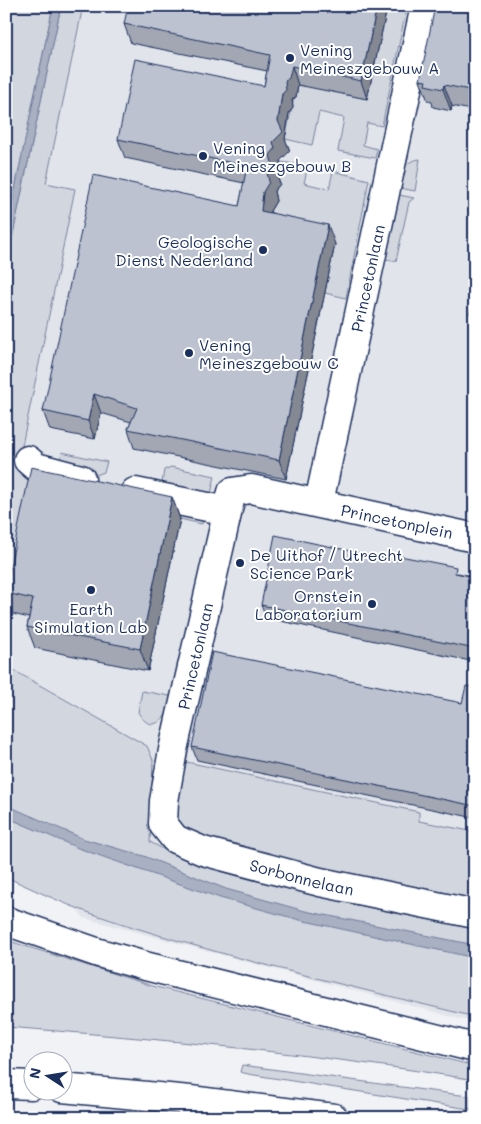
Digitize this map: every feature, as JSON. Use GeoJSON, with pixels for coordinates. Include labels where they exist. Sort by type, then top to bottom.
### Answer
{"type":"FeatureCollection","features":[{"type":"Feature","properties":{"kind":"main road","name":"Princetonlaan"},"geometry":{"type":"LineString","coordinates":[[164,801],[232,492],[251,489],[319,502],[424,6]]}},
{"type":"Feature","properties":{"kind":"main road"},"geometry":{"type":"LineString","coordinates":[[28,460],[36,467],[108,486],[227,511]]}},
{"type":"Feature","properties":{"kind":"main road","name":"Princetonplein"},"geometry":{"type":"LineString","coordinates":[[319,502],[337,509],[475,538]]}},
{"type":"Feature","properties":{"kind":"main road","name":"Sorbonnelaan"},"geometry":{"type":"LineString","coordinates":[[164,801],[163,824],[175,839],[203,851],[320,882],[475,914]]}},
{"type":"Feature","properties":{"kind":"main road"},"geometry":{"type":"LineString","coordinates":[[6,921],[80,947],[144,966],[475,1048]]}},
{"type":"Feature","properties":{"kind":"main road"},"geometry":{"type":"LineString","coordinates":[[6,1084],[22,1085]]}},
{"type":"Feature","properties":{"kind":"main road"},"geometry":{"type":"LineString","coordinates":[[72,1089],[190,1100],[334,1118]]}},
{"type":"Feature","properties":{"kind":"shaded area"},"geometry":{"type":"Polygon","coordinates":[[[6,6],[53,6],[6,232],[6,6]]]}},
{"type":"Feature","properties":{"kind":"shaded area"},"geometry":{"type":"Polygon","coordinates":[[[61,6],[83,6],[46,183],[75,189],[18,465],[203,517],[202,524],[39,488],[28,498],[6,601],[6,267],[61,6]]]}},
{"type":"Feature","properties":{"kind":"shaded area","name":"De Uithof / Utrecht Science Park"},"geometry":{"type":"Polygon","coordinates":[[[63,6],[475,6],[475,1023],[84,918],[6,824],[6,301],[63,6]]]}},
{"type":"Feature","properties":{"kind":"shaded area"},"geometry":{"type":"Polygon","coordinates":[[[354,6],[407,6],[382,126],[367,123],[363,145],[377,149],[375,158],[338,151],[344,118],[319,112],[312,145],[285,139],[297,84],[367,99],[354,6]]]}},
{"type":"Feature","properties":{"kind":"shaded area"},"geometry":{"type":"Polygon","coordinates":[[[420,159],[415,191],[400,188],[406,165],[409,162],[420,159]]]}},
{"type":"Feature","properties":{"kind":"shaded area"},"geometry":{"type":"Polygon","coordinates":[[[281,162],[308,166],[304,183],[329,189],[333,171],[369,180],[346,298],[325,293],[266,229],[281,162]]]}},
{"type":"Feature","properties":{"kind":"shaded area"},"geometry":{"type":"Polygon","coordinates":[[[399,195],[414,198],[409,202],[396,261],[385,259],[399,195]]]}},
{"type":"Feature","properties":{"kind":"shaded area"},"geometry":{"type":"Polygon","coordinates":[[[62,452],[107,462],[104,472],[96,475],[67,470],[60,460],[62,452]]]}},
{"type":"Feature","properties":{"kind":"shaded area"},"geometry":{"type":"Polygon","coordinates":[[[171,467],[215,476],[211,494],[161,490],[164,470],[171,467]]]}},
{"type":"Feature","properties":{"kind":"shaded area"},"geometry":{"type":"Polygon","coordinates":[[[6,666],[147,746],[153,760],[150,842],[164,850],[210,868],[272,885],[475,929],[475,1017],[280,969],[135,928],[56,900],[6,877],[6,666]]]}},
{"type":"Feature","properties":{"kind":"shaded area"},"geometry":{"type":"Polygon","coordinates":[[[142,691],[175,697],[165,716],[155,724],[144,720],[138,712],[142,691]]]}},
{"type":"Feature","properties":{"kind":"shaded area"},"geometry":{"type":"Polygon","coordinates":[[[182,761],[419,812],[419,821],[475,832],[475,905],[205,839],[174,823],[182,761]]]}},
{"type":"Feature","properties":{"kind":"shaded area"},"geometry":{"type":"Polygon","coordinates":[[[6,940],[156,987],[475,1066],[475,1080],[358,1062],[241,1048],[6,1027],[6,940]]]}},
{"type":"Feature","properties":{"kind":"shaded area"},"geometry":{"type":"Polygon","coordinates":[[[242,1065],[475,1097],[475,1110],[248,1074],[240,1072],[242,1065]]]}},
{"type":"Feature","properties":{"kind":"water"},"geometry":{"type":"Polygon","coordinates":[[[53,6],[61,6],[6,267],[6,232],[53,6]]]}},
{"type":"Feature","properties":{"kind":"water"},"geometry":{"type":"Polygon","coordinates":[[[6,805],[84,839],[144,856],[226,889],[305,911],[475,945],[475,958],[300,920],[220,898],[78,848],[6,817],[6,805]]]}},
{"type":"Feature","properties":{"kind":"building","name":"Vening Meineszgebouw C"},"geometry":{"type":"Polygon","coordinates":[[[128,6],[377,6],[361,81],[292,66],[289,78],[285,81],[286,90],[282,94],[278,121],[283,132],[273,142],[275,149],[270,155],[273,166],[267,172],[269,182],[263,192],[261,211],[328,225],[279,460],[128,429],[137,408],[94,394],[88,421],[43,411],[93,175],[239,206],[247,166],[118,139],[135,59],[264,86],[270,55],[124,24],[128,6]]]}},
{"type":"Feature","properties":{"kind":"building"},"geometry":{"type":"Polygon","coordinates":[[[435,6],[453,6],[475,11],[475,91],[444,85],[443,89],[425,85],[426,81],[420,80],[435,6]]]}},
{"type":"Feature","properties":{"kind":"building"},"geometry":{"type":"Polygon","coordinates":[[[475,292],[475,314],[470,313],[475,292]]]}},
{"type":"Feature","properties":{"kind":"building","name":"Earth Simulation Lab"},"geometry":{"type":"Polygon","coordinates":[[[31,467],[172,497],[140,649],[27,627],[33,599],[6,593],[31,467]]]}},
{"type":"Feature","properties":{"kind":"building","name":"Ornstein Laboratorium"},"geometry":{"type":"Polygon","coordinates":[[[275,535],[399,561],[400,556],[456,567],[455,573],[475,577],[475,649],[261,605],[275,535]]]}},
{"type":"Feature","properties":{"kind":"building"},"geometry":{"type":"Polygon","coordinates":[[[212,652],[462,703],[466,686],[475,687],[475,806],[192,747],[212,652]]]}},
{"type":"Feature","properties":{"kind":"place","name":"Vening Meineszgebouw A"},"geometry":{"type":"Point","coordinates":[290,58]}},
{"type":"Feature","properties":{"kind":"place","name":"Vening Meineszgebouw B"},"geometry":{"type":"Point","coordinates":[203,156]}},
{"type":"Feature","properties":{"kind":"place","name":"Geologische Dienst Nederland"},"geometry":{"type":"Point","coordinates":[263,250]}},
{"type":"Feature","properties":{"kind":"place","name":"Vening Meineszgebouw C"},"geometry":{"type":"Point","coordinates":[189,353]}},
{"type":"Feature","properties":{"kind":"place","name":"De Uithof / Utrecht Science Park"},"geometry":{"type":"Point","coordinates":[240,563]}},
{"type":"Feature","properties":{"kind":"place","name":"Earth Simulation Lab"},"geometry":{"type":"Point","coordinates":[91,590]}},
{"type":"Feature","properties":{"kind":"place","name":"Ornstein Laboratorium"},"geometry":{"type":"Point","coordinates":[372,604]}}]}
